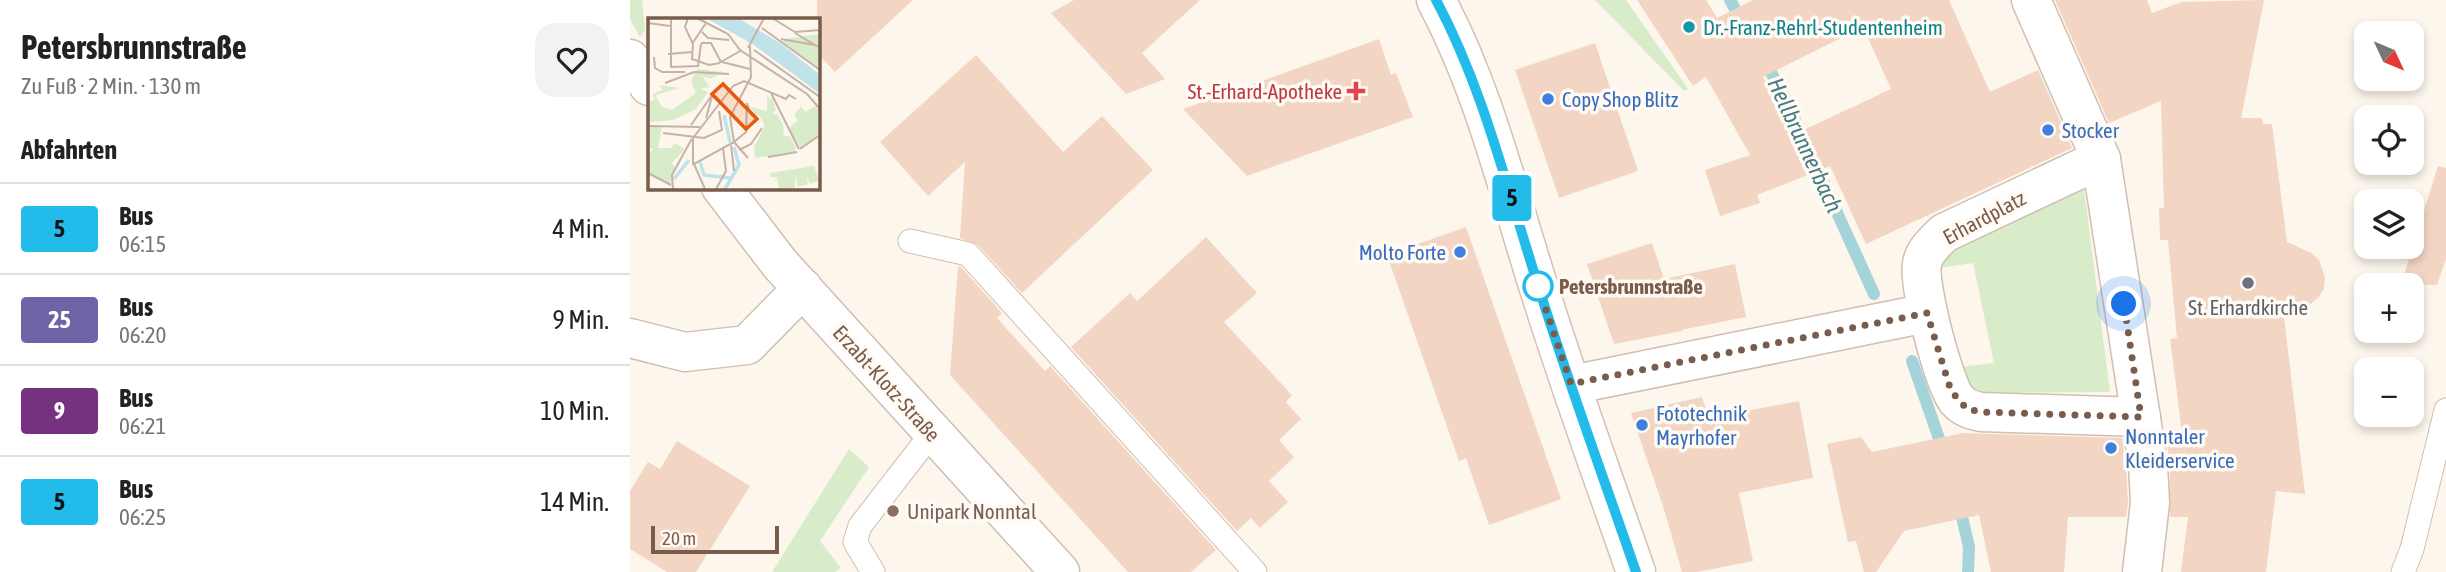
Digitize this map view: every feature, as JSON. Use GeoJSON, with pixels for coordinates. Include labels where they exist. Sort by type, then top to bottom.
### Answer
{"type":"FeatureCollection","features":[{"type":"Feature","properties":{"kind":"street"},"geometry":{"type":"LineString","coordinates":[[1436,0],[1452,31],[1490,124],[1538,286],[1636,572]]}},
{"type":"Feature","properties":{"kind":"street"},"geometry":{"type":"LineString","coordinates":[[2031,0],[2101,159],[2148,464],[2150,503],[2142,572]]}},
{"type":"Feature","properties":{"kind":"street"},"geometry":{"type":"LineString","coordinates":[[630,59],[648,85]]}},
{"type":"Feature","properties":{"kind":"street","name":"Erhardplatz"},"geometry":{"type":"LineString","coordinates":[[2101,159],[1944,233],[1925,254],[1921,282],[1927,313],[1951,391],[1967,409],[1981,412],[2141,417]]}},
{"type":"Feature","properties":{"kind":"street","name":"Erzabt-Klotz-Straße"},"geometry":{"type":"LineString","coordinates":[[723,189],[773,254],[1060,572]]}},
{"type":"Feature","properties":{"kind":"street"},"geometry":{"type":"LineString","coordinates":[[630,338],[685,352],[747,345],[803,288]]}},
{"type":"Feature","properties":{"kind":"street"},"geometry":{"type":"LineString","coordinates":[[1571,384],[1927,313]]}},
{"type":"Feature","properties":{"kind":"lane"},"geometry":{"type":"LineString","coordinates":[[910,241],[968,254],[1255,572]]}},
{"type":"Feature","properties":{"kind":"lane"},"geometry":{"type":"LineString","coordinates":[[2403,572],[2413,550],[2446,410]]}},
{"type":"Feature","properties":{"kind":"lane"},"geometry":{"type":"LineString","coordinates":[[873,572],[855,542],[860,526],[932,433]]}},
{"type":"Feature","properties":{"kind":"green space"},"geometry":{"type":"Polygon","coordinates":[[[630,0],[642,0],[645,30],[640,37],[630,19],[630,0]]]}},
{"type":"Feature","properties":{"kind":"green space"},"geometry":{"type":"Polygon","coordinates":[[[1595,0],[1626,0],[1688,89],[1684,91],[1595,0]]]}},
{"type":"Feature","properties":{"kind":"green space"},"geometry":{"type":"Polygon","coordinates":[[[2084,189],[2110,392],[1985,393],[1970,386],[1960,367],[1994,363],[1973,263],[1939,268],[1954,242],[2084,189]]]}},
{"type":"Feature","properties":{"kind":"green space"},"geometry":{"type":"Polygon","coordinates":[[[849,449],[869,467],[820,541],[841,568],[835,572],[772,572],[849,449]]]}},
{"type":"Feature","properties":{"kind":"building"},"geometry":{"type":"Polygon","coordinates":[[[817,0],[913,0],[835,72],[819,55],[817,0]]]}},
{"type":"Feature","properties":{"kind":"building"},"geometry":{"type":"Polygon","coordinates":[[[1074,0],[1200,0],[1142,53],[1165,79],[1126,94],[1051,13],[1074,0]]]}},
{"type":"Feature","properties":{"kind":"building"},"geometry":{"type":"Polygon","coordinates":[[[1637,0],[1706,0],[1717,18],[1753,0],[1949,0],[1990,92],[2038,70],[2072,148],[1866,244],[1830,166],[1757,195],[1760,203],[1720,216],[1705,170],[1750,155],[1706,77],[1693,86],[1637,0]],[[1863,27],[1763,77],[1793,135],[1891,89],[1863,27]]]}},
{"type":"Feature","properties":{"kind":"building"},"geometry":{"type":"Polygon","coordinates":[[[2055,0],[2147,0],[2152,13],[2182,2],[2264,0],[2241,118],[2262,118],[2263,124],[2272,124],[2287,242],[2311,253],[2319,260],[2325,278],[2319,297],[2296,316],[2284,317],[2305,494],[2276,491],[2266,572],[2181,572],[2188,517],[2170,517],[2170,463],[2165,433],[2182,433],[2170,339],[2177,338],[2168,240],[2160,240],[2159,208],[2164,208],[2161,101],[2109,123],[2055,0]]]}},
{"type":"Feature","properties":{"kind":"building"},"geometry":{"type":"Polygon","coordinates":[[[1379,39],[1391,75],[1396,73],[1413,117],[1247,176],[1183,109],[1379,39]]]}},
{"type":"Feature","properties":{"kind":"building"},"geometry":{"type":"Polygon","coordinates":[[[1595,43],[1638,171],[1559,198],[1515,70],[1595,43]]]}},
{"type":"Feature","properties":{"kind":"building"},"geometry":{"type":"Polygon","coordinates":[[[976,55],[1063,152],[1102,116],[1153,170],[1022,293],[978,245],[960,238],[965,162],[928,196],[880,142],[976,55]]]}},
{"type":"Feature","properties":{"kind":"building"},"geometry":{"type":"Polygon","coordinates":[[[2438,166],[2446,168],[2446,259],[2437,285],[2424,285],[2424,273],[2405,273],[2409,259],[2424,259],[2424,211],[2438,166]]]}},
{"type":"Feature","properties":{"kind":"building"},"geometry":{"type":"Polygon","coordinates":[[[1466,227],[1561,499],[1489,525],[1466,458],[1459,461],[1387,255],[1466,227]]]}},
{"type":"Feature","properties":{"kind":"building"},"geometry":{"type":"Polygon","coordinates":[[[1206,237],[1257,293],[1224,322],[1292,395],[1286,402],[1301,419],[1279,440],[1294,457],[1269,481],[1288,502],[1260,528],[1251,518],[1237,531],[1071,347],[1130,293],[1137,301],[1206,237]]]}},
{"type":"Feature","properties":{"kind":"building"},"geometry":{"type":"Polygon","coordinates":[[[1652,243],[1664,279],[1735,264],[1746,317],[1614,344],[1587,264],[1652,243]]]}},
{"type":"Feature","properties":{"kind":"building"},"geometry":{"type":"Polygon","coordinates":[[[958,266],[1002,313],[997,318],[1045,371],[1050,366],[1216,550],[1191,572],[1128,572],[950,375],[958,266]]]}},
{"type":"Feature","properties":{"kind":"building"},"geometry":{"type":"Polygon","coordinates":[[[1702,397],[1709,418],[1799,401],[1813,478],[1739,493],[1753,561],[1697,572],[1682,572],[1631,413],[1702,397]]]}},
{"type":"Feature","properties":{"kind":"building"},"geometry":{"type":"Polygon","coordinates":[[[1963,433],[2122,438],[2128,502],[2126,517],[2068,517],[2064,572],[1991,572],[1979,515],[1904,531],[1876,572],[1864,572],[1856,541],[1848,542],[1827,444],[1861,437],[1872,452],[1963,433]]]}},
{"type":"Feature","properties":{"kind":"building"},"geometry":{"type":"Polygon","coordinates":[[[677,441],[750,486],[696,572],[667,572],[630,549],[630,491],[648,462],[660,469],[677,441]]]}},
{"type":"Feature","properties":{"kind":"waterway","name":"Hellbrunnerbach"},"geometry":{"type":"LineString","coordinates":[[1730,0],[1742,21]]}},
{"type":"Feature","properties":{"kind":"waterway","name":"Hellbrunnerbach"},"geometry":{"type":"LineString","coordinates":[[1763,58],[1784,96],[1874,294]]}},
{"type":"Feature","properties":{"kind":"waterway","name":"Hellbrunnerbach"},"geometry":{"type":"LineString","coordinates":[[1912,361],[1944,453]]}},
{"type":"Feature","properties":{"kind":"waterway","name":"Hellbrunnerbach"},"geometry":{"type":"LineString","coordinates":[[1959,504],[1969,547],[1968,572]]}},
{"type":"Feature","properties":{"kind":"bus line","name":"5"},"geometry":{"type":"LineString","coordinates":[[1436,0],[1452,31],[1490,124],[1538,286],[1636,572]]}},
{"type":"Feature","properties":{"kind":"place","name":"Dr.-Franz-Rehrl-Studentenheim"},"geometry":{"type":"Point","coordinates":[1689,27]}},
{"type":"Feature","properties":{"kind":"place","name":"St.-Erhard-Apotheke"},"geometry":{"type":"Point","coordinates":[1356,91]}},
{"type":"Feature","properties":{"kind":"place","name":"Copy Shop Blitz"},"geometry":{"type":"Point","coordinates":[1548,99]}},
{"type":"Feature","properties":{"kind":"place","name":"Stocker"},"geometry":{"type":"Point","coordinates":[2048,130]}},
{"type":"Feature","properties":{"kind":"place","name":"Molto Forte"},"geometry":{"type":"Point","coordinates":[1460,252]}},
{"type":"Feature","properties":{"kind":"place","name":"St. Erhardkirche"},"geometry":{"type":"Point","coordinates":[2248,283]}},
{"type":"Feature","properties":{"kind":"place","name":"Petersbrunnstraße"},"geometry":{"type":"Point","coordinates":[1538,286]}},
{"type":"Feature","properties":{"kind":"place","name":"Fototechnik Mayrhofer"},"geometry":{"type":"Point","coordinates":[1642,425]}},
{"type":"Feature","properties":{"kind":"place","name":"Nonntaler Kleiderservice"},"geometry":{"type":"Point","coordinates":[2111,448]}},
{"type":"Feature","properties":{"kind":"place","name":"Unipark Nonntal"},"geometry":{"type":"Point","coordinates":[893,511]}},
{"type":"Feature","properties":{"kind":"route"},"geometry":{"type":"LineString","coordinates":[[1538,286],[1571,384],[1927,313],[1951,391],[1967,409],[1981,412],[2141,417],[2124,304]]}}]}
